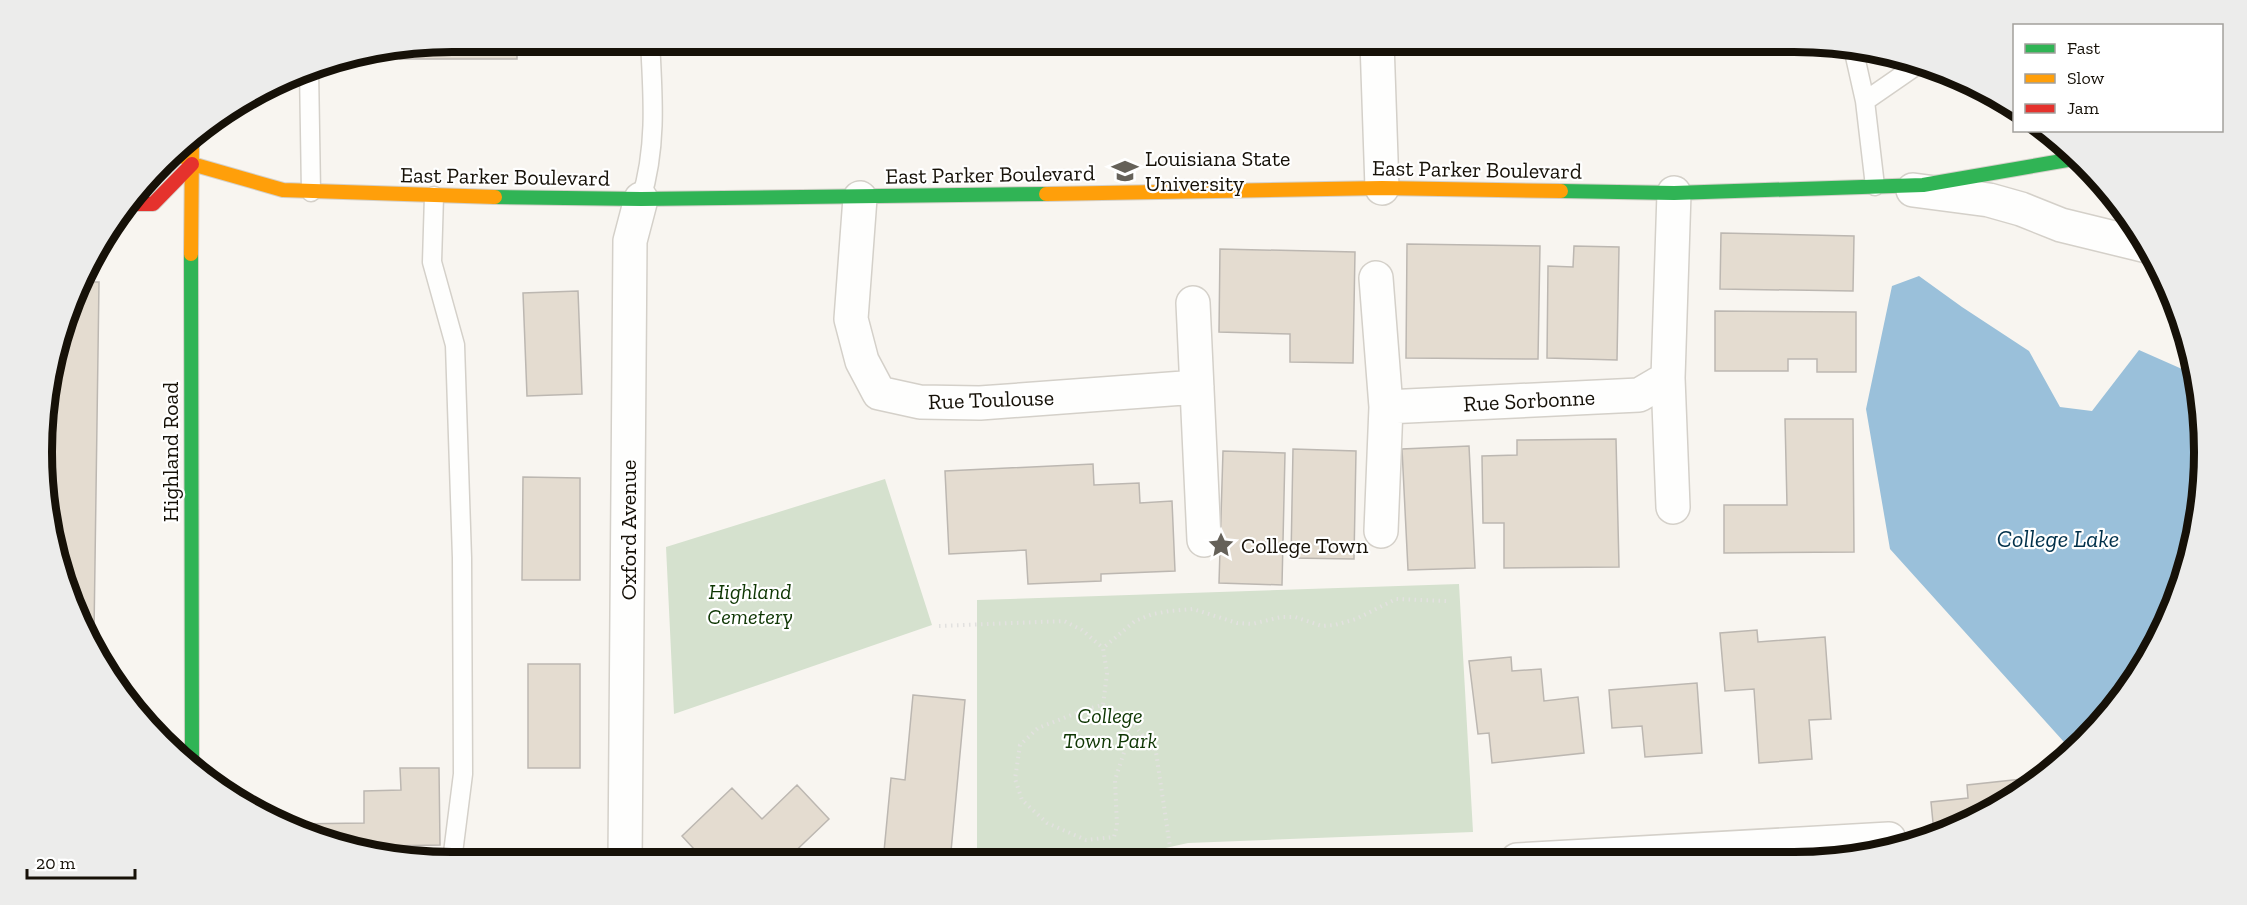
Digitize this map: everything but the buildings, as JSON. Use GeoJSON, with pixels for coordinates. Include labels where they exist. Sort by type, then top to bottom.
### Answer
{"type":"FeatureCollection","features":[{"type":"Feature","properties":{"kind":"street"},"geometry":{"type":"LineString","coordinates":[[1377,52],[1382,188]]}},
{"type":"Feature","properties":{"kind":"street","name":"Highland Road"},"geometry":{"type":"LineString","coordinates":[[187,751],[192,149]]}},
{"type":"Feature","properties":{"kind":"street"},"geometry":{"type":"LineString","coordinates":[[139,204],[153,204],[192,164],[184,157]]}},
{"type":"Feature","properties":{"kind":"street","name":"East Parker Boulevard"},"geometry":{"type":"LineString","coordinates":[[192,164],[283,190],[434,196],[641,199],[861,198],[1382,188],[1674,193],[1923,185],[2067,160]]}},
{"type":"Feature","properties":{"kind":"street"},"geometry":{"type":"LineString","coordinates":[[1875,186],[1989,200],[2021,209],[2061,225],[2135,243]]}},
{"type":"Feature","properties":{"kind":"street"},"geometry":{"type":"LineString","coordinates":[[1673,507],[1668,378],[1674,193]]}},
{"type":"Feature","properties":{"kind":"street","name":"Rue Toulouse"},"geometry":{"type":"LineString","coordinates":[[861,198],[851,319],[862,361],[879,393],[920,402],[980,404],[1197,387]]}},
{"type":"Feature","properties":{"kind":"street","name":"Oxford Avenue"},"geometry":{"type":"LineString","coordinates":[[625,852],[630,241],[641,199]]}},
{"type":"Feature","properties":{"kind":"street"},"geometry":{"type":"LineString","coordinates":[[1376,278],[1386,407],[1381,531]]}},
{"type":"Feature","properties":{"kind":"street"},"geometry":{"type":"LineString","coordinates":[[1193,303],[1204,540]]}},
{"type":"Feature","properties":{"kind":"street","name":"Rue Sorbonne"},"geometry":{"type":"LineString","coordinates":[[1386,407],[1639,395],[1668,378]]}},
{"type":"Feature","properties":{"kind":"street"},"geometry":{"type":"LineString","coordinates":[[1693,852],[1879,843]]}},
{"type":"Feature","properties":{"kind":"lane"},"geometry":{"type":"LineString","coordinates":[[641,199],[649,171],[653,108],[650,52]]}},
{"type":"Feature","properties":{"kind":"lane"},"geometry":{"type":"LineString","coordinates":[[1855,57],[1865,101],[1875,186]]}},
{"type":"Feature","properties":{"kind":"lane"},"geometry":{"type":"LineString","coordinates":[[1865,101],[1910,70]]}},
{"type":"Feature","properties":{"kind":"lane"},"geometry":{"type":"LineString","coordinates":[[309,79],[311,192]]}},
{"type":"Feature","properties":{"kind":"lane"},"geometry":{"type":"LineString","coordinates":[[434,196],[432,262],[455,345],[462,558],[463,774],[453,852]]}},
{"type":"Feature","properties":{"kind":"path"},"geometry":{"type":"LineString","coordinates":[[1103,648],[1135,621],[1170,611],[1193,609],[1237,623],[1252,624],[1281,617],[1295,617],[1322,626],[1335,625],[1356,618],[1396,599],[1447,601]]}},
{"type":"Feature","properties":{"kind":"path"},"geometry":{"type":"LineString","coordinates":[[939,626],[1064,621],[1082,630],[1103,648],[1107,673],[1102,705]]}},
{"type":"Feature","properties":{"kind":"path"},"geometry":{"type":"LineString","coordinates":[[1127,721],[1128,740],[1115,780],[1117,826],[1113,837],[1086,840],[1047,823],[1022,800],[1015,779],[1020,745],[1038,728],[1102,705],[1118,712],[1136,727],[1156,752],[1172,852]]}},
{"type":"Feature","properties":{"kind":"green space","name":"Highland Cemetery"},"geometry":{"type":"Polygon","coordinates":[[[885,479],[932,625],[674,714],[666,547],[885,479]]]}},
{"type":"Feature","properties":{"kind":"green space","name":"College Town Park"},"geometry":{"type":"Polygon","coordinates":[[[1459,584],[1473,832],[1188,843],[1157,852],[977,852],[977,600],[1459,584]]]}},
{"type":"Feature","properties":{"kind":"water","name":"College Lake"},"geometry":{"type":"Polygon","coordinates":[[[1919,276],[2029,351],[2060,407],[2092,411],[2139,350],[2186,369],[2194,426],[2194,479],[2181,556],[2164,606],[2141,652],[2112,696],[2067,745],[1890,549],[1866,409],[1892,286],[1919,276]]]}},
{"type":"Feature","properties":{"kind":"traffic: fast"},"geometry":{"type":"LineString","coordinates":[[1561,191],[1674,193],[1923,185],[2067,160]]}},
{"type":"Feature","properties":{"kind":"traffic: fast"},"geometry":{"type":"LineString","coordinates":[[495,197],[641,199],[1046,194]]}},
{"type":"Feature","properties":{"kind":"traffic: fast"},"geometry":{"type":"LineString","coordinates":[[191,254],[192,756]]}},
{"type":"Feature","properties":{"kind":"traffic: slow"},"geometry":{"type":"LineString","coordinates":[[191,254],[192,149]]}},
{"type":"Feature","properties":{"kind":"traffic: slow"},"geometry":{"type":"LineString","coordinates":[[184,157],[192,164],[283,190],[495,197]]}},
{"type":"Feature","properties":{"kind":"traffic: slow"},"geometry":{"type":"LineString","coordinates":[[1046,194],[1382,188],[1561,191]]}},
{"type":"Feature","properties":{"kind":"traffic: jam"},"geometry":{"type":"LineString","coordinates":[[139,204],[153,204],[192,164]]}},
{"type":"Feature","properties":{"kind":"place","name":"Louisiana State University"},"geometry":{"type":"Point","coordinates":[1125,171]}},
{"type":"Feature","properties":{"kind":"place","name":"College Town"},"geometry":{"type":"Point","coordinates":[1221,545]}}]}
